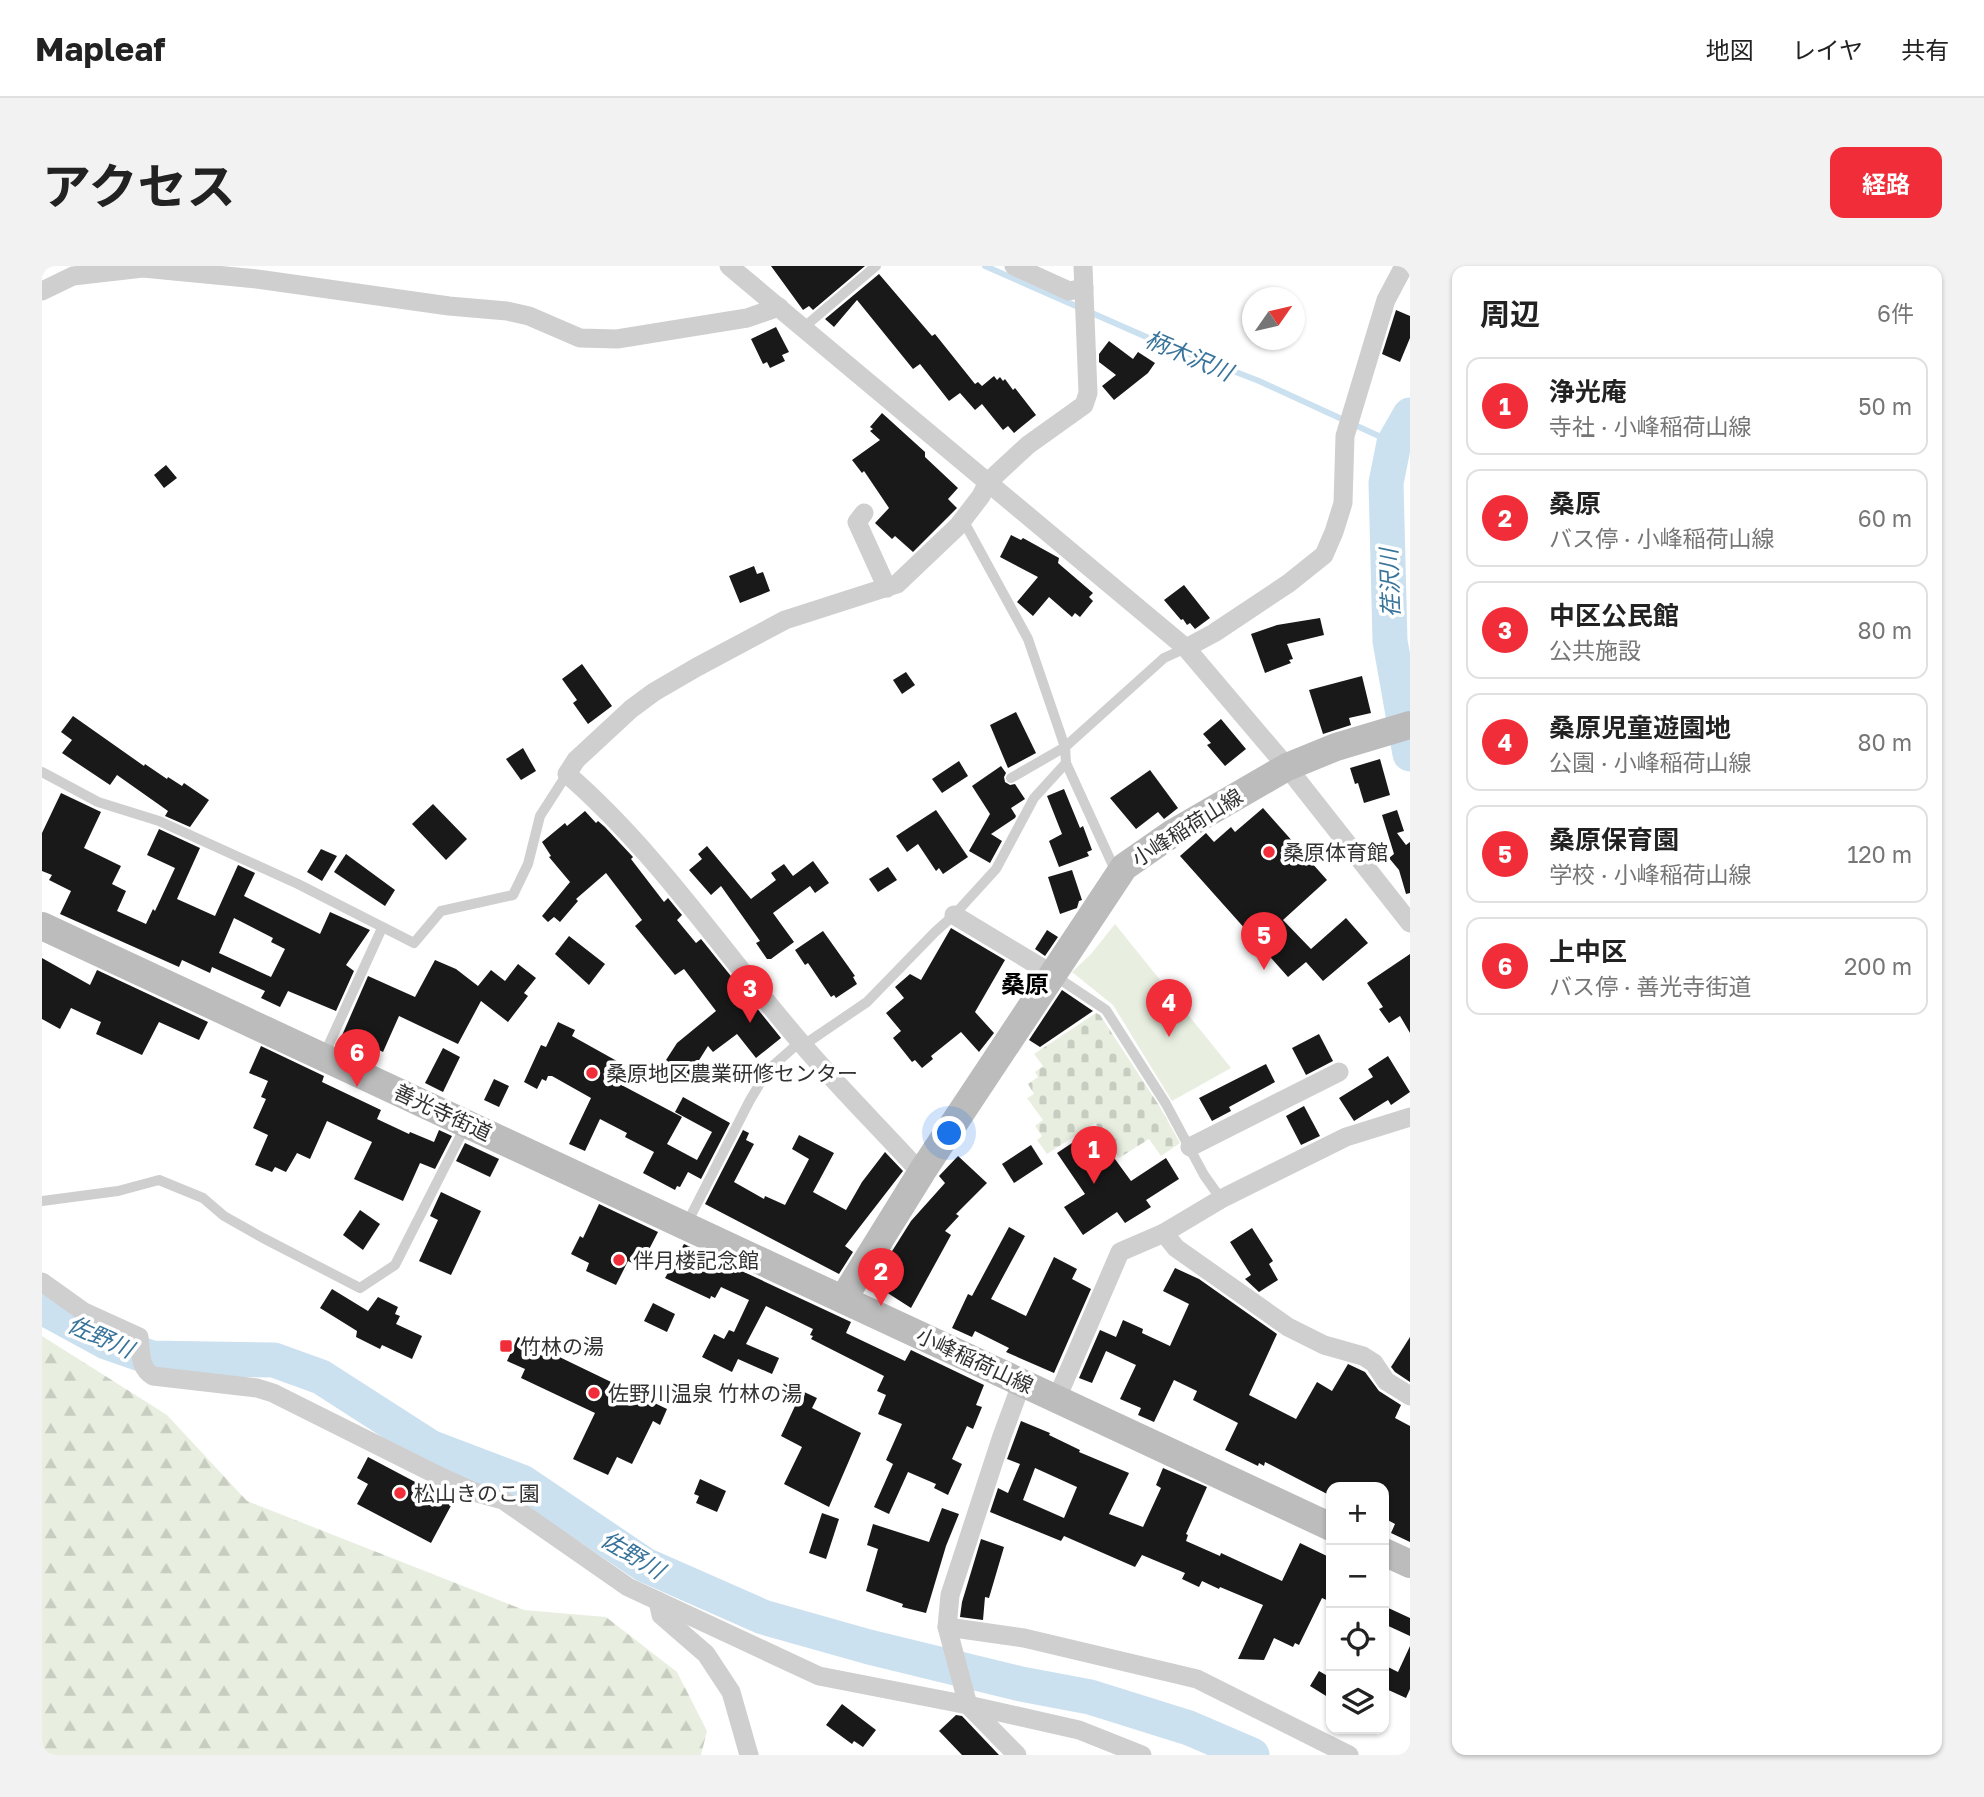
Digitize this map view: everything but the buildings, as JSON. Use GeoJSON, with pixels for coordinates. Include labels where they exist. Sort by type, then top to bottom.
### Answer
{"type":"FeatureCollection","features":[{"type":"Feature","properties":{"kind":"main road","name":"小峰稲荷山線"},"geometry":{"type":"LineString","coordinates":[[1326,1525],[843,1299],[923,1170],[1124,867],[1173,833],[1287,767],[1319,753],[1397,729]]}},
{"type":"Feature","properties":{"kind":"main road","name":"善光寺街道"},"geometry":{"type":"LineString","coordinates":[[42,926],[843,1299]]}},
{"type":"Feature","properties":{"kind":"main road"},"geometry":{"type":"LineString","coordinates":[[1389,1554],[1410,1564]]}},
{"type":"Feature","properties":{"kind":"street"},"geometry":{"type":"LineString","coordinates":[[729,266],[1186,649],[1287,767],[1410,923]]}},
{"type":"Feature","properties":{"kind":"street"},"geometry":{"type":"LineString","coordinates":[[1014,266],[1069,290],[1084,292]]}},
{"type":"Feature","properties":{"kind":"street"},"geometry":{"type":"LineString","coordinates":[[923,1170],[911,1162],[802,1044],[702,919],[600,802],[567,774],[576,760],[653,692],[785,620],[897,584],[962,520],[981,496],[988,482],[1028,445],[1084,405],[1088,393],[1083,266]]}},
{"type":"Feature","properties":{"kind":"street"},"geometry":{"type":"LineString","coordinates":[[1186,649],[1236,619],[1324,555],[1343,503],[1345,436],[1386,300],[1404,266]]}},
{"type":"Feature","properties":{"kind":"street"},"geometry":{"type":"LineString","coordinates":[[42,291],[73,271],[143,268],[257,279],[449,306],[507,311],[529,316],[580,338],[617,340],[747,318],[779,307]]}},
{"type":"Feature","properties":{"kind":"street"},"geometry":{"type":"LineString","coordinates":[[864,513],[857,522],[887,587]]}},
{"type":"Feature","properties":{"kind":"street"},"geometry":{"type":"LineString","coordinates":[[954,915],[1052,974]]}},
{"type":"Feature","properties":{"kind":"street"},"geometry":{"type":"LineString","coordinates":[[1190,1147],[1339,1072]]}},
{"type":"Feature","properties":{"kind":"street"},"geometry":{"type":"LineString","coordinates":[[1057,1398],[1120,1252],[1164,1233],[1221,1199],[1346,1137],[1410,1117]]}},
{"type":"Feature","properties":{"kind":"street"},"geometry":{"type":"LineString","coordinates":[[1164,1233],[1176,1248],[1288,1327],[1324,1345],[1363,1356],[1374,1363],[1386,1381],[1410,1396]]}},
{"type":"Feature","properties":{"kind":"street"},"geometry":{"type":"LineString","coordinates":[[42,1282],[84,1312],[139,1337],[142,1364],[146,1372],[153,1376],[257,1388],[273,1393],[439,1476],[474,1492],[503,1500],[628,1587],[819,1676],[967,1702],[1079,1730],[1142,1755]]}},
{"type":"Feature","properties":{"kind":"street"},"geometry":{"type":"LineString","coordinates":[[1017,1755],[967,1702],[948,1631],[950,1595],[1022,1382]]}},
{"type":"Feature","properties":{"kind":"street"},"geometry":{"type":"LineString","coordinates":[[658,1601],[661,1615],[706,1654],[731,1692],[749,1755]]}},
{"type":"Feature","properties":{"kind":"street"},"geometry":{"type":"LineString","coordinates":[[948,1631],[1024,1639],[1197,1679],[1349,1755]]}},
{"type":"Feature","properties":{"kind":"lane"},"geometry":{"type":"LineString","coordinates":[[803,328],[876,266]]}},
{"type":"Feature","properties":{"kind":"lane"},"geometry":{"type":"LineString","coordinates":[[962,520],[1028,639],[1065,747],[1066,763],[1118,876]]}},
{"type":"Feature","properties":{"kind":"lane"},"geometry":{"type":"LineString","coordinates":[[1011,778],[1065,747],[1164,658],[1186,649]]}},
{"type":"Feature","properties":{"kind":"lane"},"geometry":{"type":"LineString","coordinates":[[686,1225],[768,1070],[793,1048],[867,1002],[954,915],[996,869],[1034,798],[1066,763]]}},
{"type":"Feature","properties":{"kind":"lane"},"geometry":{"type":"LineString","coordinates":[[42,772],[98,802],[159,821],[286,879],[414,943],[441,911],[513,895],[528,864],[540,816],[567,774]]}},
{"type":"Feature","properties":{"kind":"lane"},"geometry":{"type":"LineString","coordinates":[[323,1057],[382,928]]}},
{"type":"Feature","properties":{"kind":"lane"},"geometry":{"type":"LineString","coordinates":[[1052,974],[1107,1010],[1166,1104],[1204,1175],[1221,1199]]}},
{"type":"Feature","properties":{"kind":"lane"},"geometry":{"type":"LineString","coordinates":[[42,1200],[118,1191],[159,1180],[203,1198],[225,1216],[263,1238],[360,1288],[395,1265],[467,1124]]}},
{"type":"Feature","properties":{"kind":"green space"},"geometry":{"type":"Polygon","coordinates":[[[1115,924],[1231,1068],[1172,1101],[1113,1005],[1072,972],[1091,954],[1115,924]]]}},
{"type":"Feature","properties":{"kind":"green space"},"geometry":{"type":"Polygon","coordinates":[[[1096,1013],[1100,1015],[1160,1107],[1180,1143],[1161,1156],[1149,1139],[1119,1158],[1095,1123],[1047,1154],[1037,1140],[1042,1136],[1035,1126],[1043,1120],[1027,1098],[1034,1094],[1028,1084],[1038,1077],[1035,1072],[1043,1066],[1034,1054],[1096,1013]]]}},
{"type":"Feature","properties":{"kind":"green space"},"geometry":{"type":"Polygon","coordinates":[[[42,1336],[167,1415],[247,1501],[524,1610],[606,1617],[677,1672],[707,1731],[701,1755],[42,1755],[42,1336]]]}},
{"type":"Feature","properties":{"kind":"waterway","name":"柄木沢川"},"geometry":{"type":"LineString","coordinates":[[985,266],[1151,339],[1259,381],[1394,443]]}},
{"type":"Feature","properties":{"kind":"waterway","name":"荏沢川"},"geometry":{"type":"LineString","coordinates":[[1410,415],[1394,443],[1386,483],[1390,641],[1410,754]]}},
{"type":"Feature","properties":{"kind":"waterway","name":"佐野川"},"geometry":{"type":"LineString","coordinates":[[42,1307],[106,1342],[152,1358],[274,1360],[321,1377],[430,1447],[522,1482],[645,1565],[763,1617],[869,1647],[1021,1684],[1090,1697],[1189,1728],[1252,1755]]}},
{"type":"Feature","properties":{"kind":"place","name":"桑原体育館"},"geometry":{"type":"Point","coordinates":[1269,852]}},
{"type":"Feature","properties":{"kind":"place","name":"桑原保育園"},"geometry":{"type":"Point","coordinates":[1264,970]}},
{"type":"Feature","properties":{"kind":"place","name":"中区公民館"},"geometry":{"type":"Point","coordinates":[750,1023]}},
{"type":"Feature","properties":{"kind":"place","name":"桑原児童遊園地"},"geometry":{"type":"Point","coordinates":[1169,1037]}},
{"type":"Feature","properties":{"kind":"place","name":"桑原地区農業研修センター"},"geometry":{"type":"Point","coordinates":[592,1073]}},
{"type":"Feature","properties":{"kind":"place","name":"上中区"},"geometry":{"type":"Point","coordinates":[357,1087]}},
{"type":"Feature","properties":{"kind":"place","name":"浄光庵"},"geometry":{"type":"Point","coordinates":[1094,1184]}},
{"type":"Feature","properties":{"kind":"place","name":"伴月楼記念館"},"geometry":{"type":"Point","coordinates":[619,1260]}},
{"type":"Feature","properties":{"kind":"place","name":"桑原"},"geometry":{"type":"Point","coordinates":[881,1306]}},
{"type":"Feature","properties":{"kind":"place","name":"竹林の湯"},"geometry":{"type":"Point","coordinates":[506,1346]}},
{"type":"Feature","properties":{"kind":"place","name":"佐野川温泉 竹林の湯"},"geometry":{"type":"Point","coordinates":[594,1393]}},
{"type":"Feature","properties":{"kind":"place","name":"松山きのこ園"},"geometry":{"type":"Point","coordinates":[400,1493]}},
{"type":"Feature","properties":{"kind":"district","name":"桑原"},"geometry":{"type":"Point","coordinates":[1025,983]}}]}
